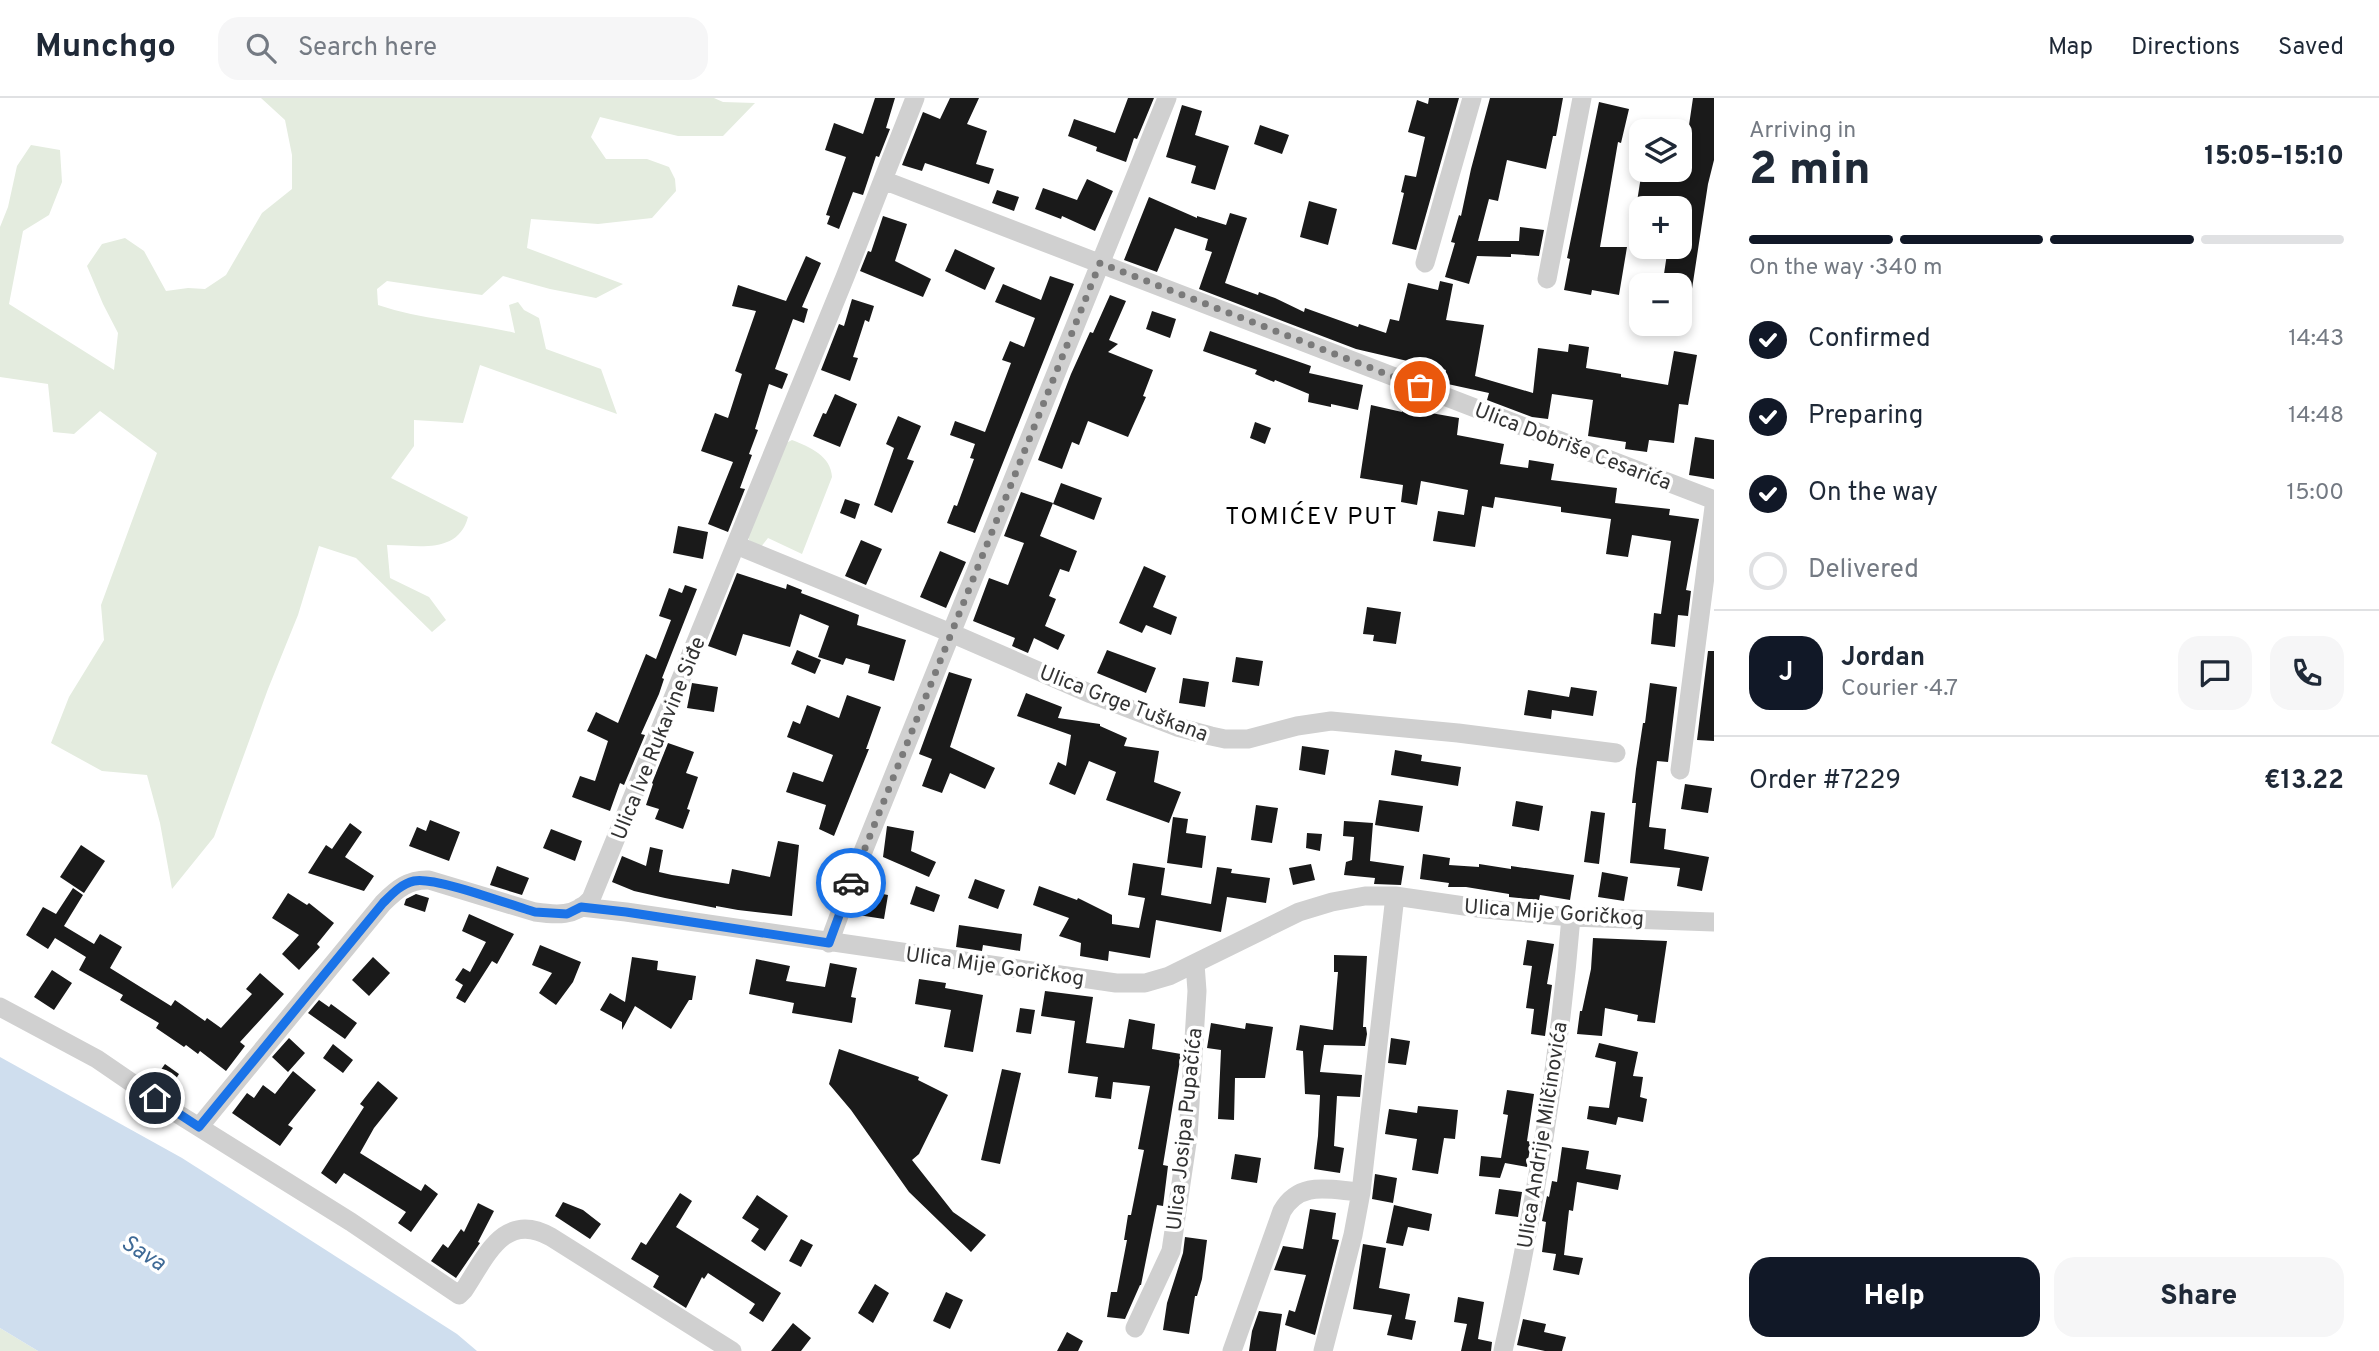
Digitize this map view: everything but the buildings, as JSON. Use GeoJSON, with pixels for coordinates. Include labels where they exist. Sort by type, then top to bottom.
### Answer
{"type":"FeatureCollection","features":[{"type":"Feature","properties":{"kind":"street","name":"Ulica Ive Rukavine Siđe"},"geometry":{"type":"LineString","coordinates":[[581,907],[595,892],[915,98]]}},
{"type":"Feature","properties":{"kind":"street"},"geometry":{"type":"LineString","coordinates":[[829,943],[858,864],[1167,98]]}},
{"type":"Feature","properties":{"kind":"street"},"geometry":{"type":"LineString","coordinates":[[1425,263],[1472,98]]}},
{"type":"Feature","properties":{"kind":"street"},"geometry":{"type":"LineString","coordinates":[[1547,279],[1582,98]]}},
{"type":"Feature","properties":{"kind":"street","name":"Ulica Dobriše Cesarića"},"geometry":{"type":"LineString","coordinates":[[883,180],[1714,500]]}},
{"type":"Feature","properties":{"kind":"street"},"geometry":{"type":"LineString","coordinates":[[1680,770],[1714,507]]}},
{"type":"Feature","properties":{"kind":"street","name":"Ulica Grge Tuškana"},"geometry":{"type":"LineString","coordinates":[[736,545],[1126,708],[1177,727],[1224,740],[1248,739],[1297,726],[1331,721],[1616,753]]}},
{"type":"Feature","properties":{"kind":"street"},"geometry":{"type":"LineString","coordinates":[[199,1127],[383,903],[404,885],[415,880],[429,880],[553,915],[567,914],[581,907]]}},
{"type":"Feature","properties":{"kind":"street"},"geometry":{"type":"LineString","coordinates":[[1323,1351],[1353,1236],[1361,1192],[1395,896]]}},
{"type":"Feature","properties":{"kind":"street","name":"Ulica Mije Goričkog"},"geometry":{"type":"LineString","coordinates":[[581,907],[1116,983],[1145,984],[1195,964],[1299,912],[1332,902],[1365,897],[1395,896],[1485,909],[1571,917],[1714,922]]}},
{"type":"Feature","properties":{"kind":"street","name":"Ulica Andrije Milčinovića"},"geometry":{"type":"LineString","coordinates":[[1503,1351],[1535,1198],[1551,1092],[1571,917]]}},
{"type":"Feature","properties":{"kind":"street","name":"Ulica Josipa Pupačića"},"geometry":{"type":"LineString","coordinates":[[1135,1328],[1171,1251],[1188,1136],[1197,1001],[1195,964]]}},
{"type":"Feature","properties":{"kind":"street"},"geometry":{"type":"LineString","coordinates":[[0,1007],[79,1048],[351,1222],[459,1295],[500,1237],[516,1229],[532,1229],[551,1237],[733,1351]]}},
{"type":"Feature","properties":{"kind":"street"},"geometry":{"type":"LineString","coordinates":[[1232,1351],[1288,1200],[1296,1194],[1312,1189],[1361,1192]]}},
{"type":"Feature","properties":{"kind":"shaded area"},"geometry":{"type":"Polygon","coordinates":[[[261,98],[714,98],[723,102],[755,103],[723,136],[678,136],[600,117],[591,137],[606,159],[647,159],[669,167],[675,179],[676,191],[652,218],[598,224],[531,219],[527,248],[623,284],[596,298],[503,276],[482,295],[387,281],[377,289],[378,305],[515,333],[509,305],[518,302],[524,310],[539,318],[546,349],[601,369],[617,414],[480,365],[463,423],[414,420],[414,446],[391,478],[468,517],[463,529],[446,543],[423,546],[387,545],[390,578],[429,597],[446,620],[432,632],[356,558],[319,546],[298,615],[214,837],[172,889],[160,823],[147,775],[102,771],[51,743],[69,697],[104,640],[101,605],[157,453],[100,411],[74,434],[53,432],[48,384],[0,377],[0,227],[8,207],[17,166],[31,145],[60,150],[62,182],[49,215],[23,231],[9,304],[114,370],[118,333],[87,266],[102,244],[125,238],[144,251],[166,291],[205,289],[226,275],[262,213],[292,189],[292,155],[285,120],[261,98]]]}},
{"type":"Feature","properties":{"kind":"shaded area"},"geometry":{"type":"Polygon","coordinates":[[[792,440],[824,458],[832,477],[802,554],[768,538],[760,548],[748,537],[786,443],[792,440]]]}},
{"type":"Feature","properties":{"kind":"shaded area"},"geometry":{"type":"Polygon","coordinates":[[[0,1328],[38,1351],[0,1351],[0,1328]]]}},
{"type":"Feature","properties":{"kind":"water","name":"Sava"},"geometry":{"type":"Polygon","coordinates":[[[0,1057],[182,1158],[457,1334],[477,1351],[38,1351],[0,1328],[0,1057]]]}},
{"type":"Feature","properties":{"kind":"way so far"},"geometry":{"type":"LineString","coordinates":[[851,883],[1100,263],[1420,387]]}},
{"type":"Feature","properties":{"kind":"district","name":"TOMIĆEV PUT"},"geometry":{"type":"Point","coordinates":[1312,516]}},
{"type":"Feature","properties":{"kind":"route"},"geometry":{"type":"LineString","coordinates":[[155,1098],[199,1127],[383,903],[398,889],[415,880],[429,880],[553,915],[567,914],[581,907],[829,943],[851,883]]}}]}
